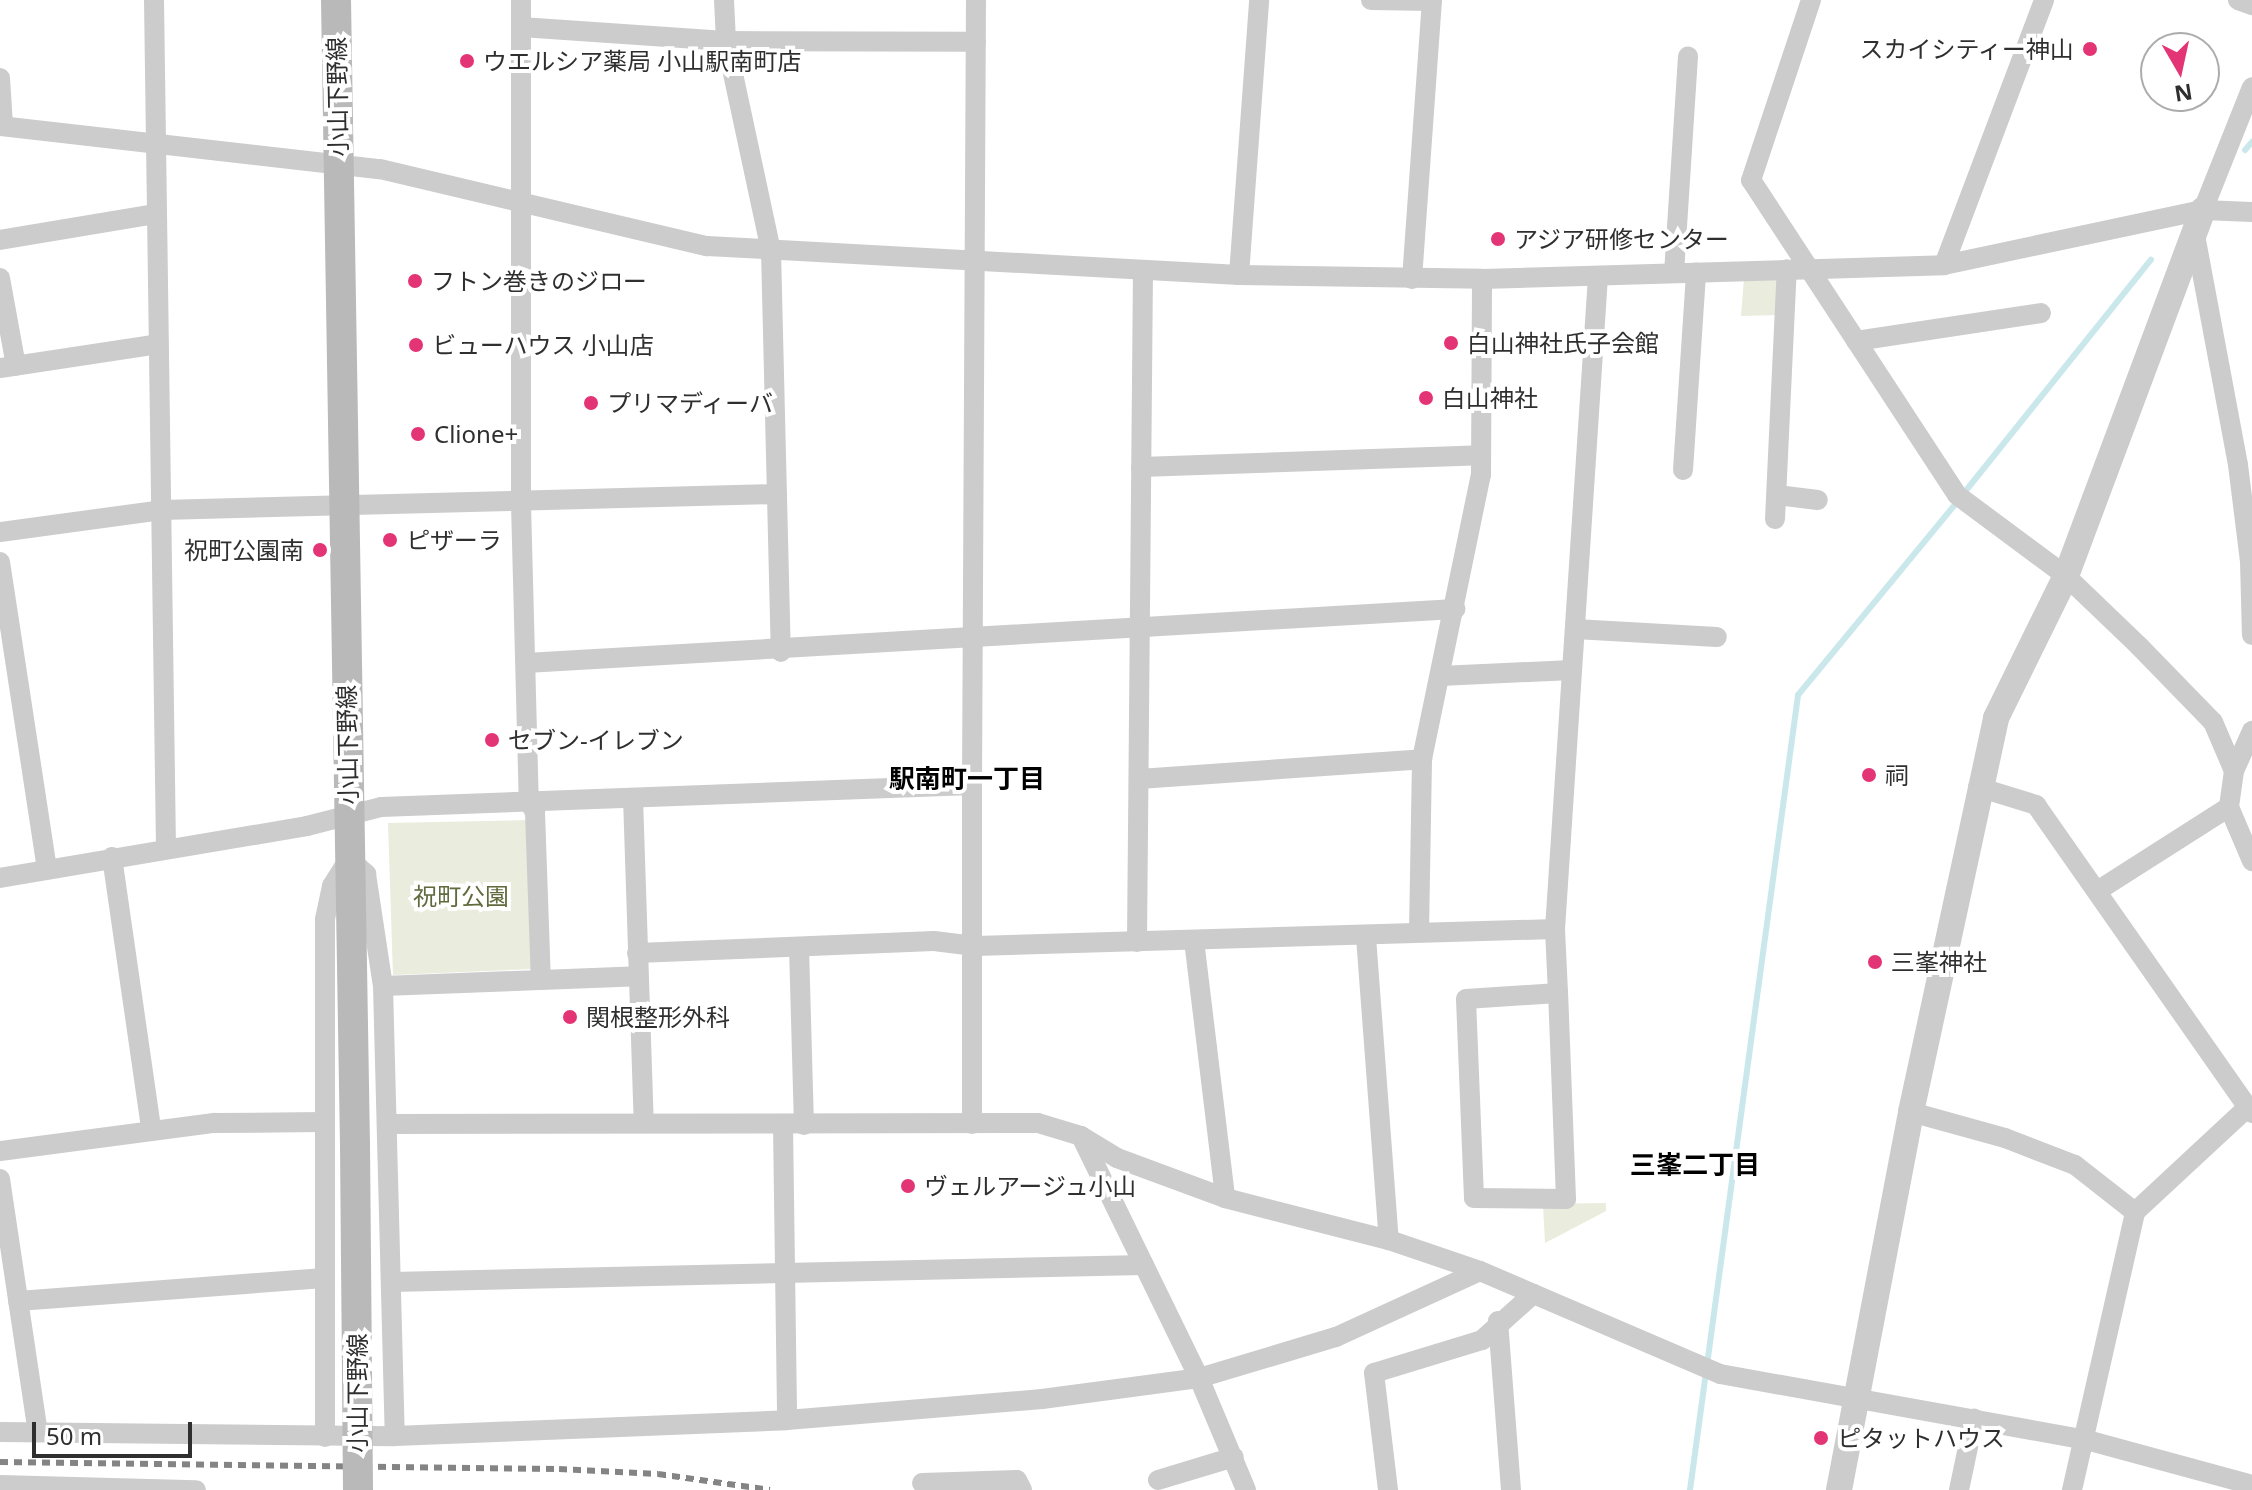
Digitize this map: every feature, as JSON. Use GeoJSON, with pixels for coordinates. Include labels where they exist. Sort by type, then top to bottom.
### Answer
{"type":"FeatureCollection","features":[{"type":"Feature","properties":{"kind":"main road","name":"小山下野線"},"geometry":{"type":"LineString","coordinates":[[336,0],[358,1490]]}},
{"type":"Feature","properties":{"kind":"street"},"geometry":{"type":"LineString","coordinates":[[154,0],[166,847]]}},
{"type":"Feature","properties":{"kind":"street"},"geometry":{"type":"LineString","coordinates":[[521,0],[521,504],[529,802],[535,812],[541,980]]}},
{"type":"Feature","properties":{"kind":"street"},"geometry":{"type":"LineString","coordinates":[[724,0],[726,41],[771,251],[781,652]]}},
{"type":"Feature","properties":{"kind":"street"},"geometry":{"type":"LineString","coordinates":[[972,1124],[976,0]]}},
{"type":"Feature","properties":{"kind":"street"},"geometry":{"type":"LineString","coordinates":[[1239,275],[1259,0]]}},
{"type":"Feature","properties":{"kind":"street"},"geometry":{"type":"LineString","coordinates":[[1371,0],[1432,0],[1412,279]]}},
{"type":"Feature","properties":{"kind":"street"},"geometry":{"type":"LineString","coordinates":[[1811,0],[1751,180],[1798,269],[1856,341],[1950,483],[1968,503],[2066,576],[2213,722],[2234,771]]}},
{"type":"Feature","properties":{"kind":"street"},"geometry":{"type":"LineString","coordinates":[[1944,265],[2044,0]]}},
{"type":"Feature","properties":{"kind":"street"},"geometry":{"type":"LineString","coordinates":[[2238,0],[2252,5]]}},
{"type":"Feature","properties":{"kind":"street"},"geometry":{"type":"LineString","coordinates":[[521,27],[726,41],[976,42]]}},
{"type":"Feature","properties":{"kind":"street"},"geometry":{"type":"LineString","coordinates":[[1674,273],[1688,56]]}},
{"type":"Feature","properties":{"kind":"street"},"geometry":{"type":"LineString","coordinates":[[0,78],[2,126],[338,163],[519,200],[649,236],[771,251],[975,259],[1239,275],[1412,279],[1598,276],[1944,265],[2252,212]]}},
{"type":"Feature","properties":{"kind":"street"},"geometry":{"type":"LineString","coordinates":[[1839,1490],[1911,1112],[1978,787],[1996,718],[2066,576],[2252,87]]}},
{"type":"Feature","properties":{"kind":"street"},"geometry":{"type":"LineString","coordinates":[[0,240],[156,214]]}},
{"type":"Feature","properties":{"kind":"street"},"geometry":{"type":"LineString","coordinates":[[2199,223],[2238,465],[2250,561],[2252,635]]}},
{"type":"Feature","properties":{"kind":"street"},"geometry":{"type":"LineString","coordinates":[[1775,519],[1798,269]]}},
{"type":"Feature","properties":{"kind":"street"},"geometry":{"type":"LineString","coordinates":[[1137,942],[1143,270]]}},
{"type":"Feature","properties":{"kind":"street"},"geometry":{"type":"LineString","coordinates":[[1683,470],[1696,272]]}},
{"type":"Feature","properties":{"kind":"street"},"geometry":{"type":"LineString","coordinates":[[1558,993],[1466,999],[1474,1198],[1566,1199],[1558,993],[1555,929],[1598,276]]}},
{"type":"Feature","properties":{"kind":"street"},"geometry":{"type":"LineString","coordinates":[[0,278],[8,367],[158,344]]}},
{"type":"Feature","properties":{"kind":"street"},"geometry":{"type":"LineString","coordinates":[[1419,932],[1422,759],[1455,609],[1481,455],[1482,279]]}},
{"type":"Feature","properties":{"kind":"street"},"geometry":{"type":"LineString","coordinates":[[1856,341],[2041,313]]}},
{"type":"Feature","properties":{"kind":"street"},"geometry":{"type":"LineString","coordinates":[[1141,467],[1481,455]]}},
{"type":"Feature","properties":{"kind":"street"},"geometry":{"type":"LineString","coordinates":[[0,532],[162,510],[521,504],[777,494]]}},
{"type":"Feature","properties":{"kind":"street"},"geometry":{"type":"LineString","coordinates":[[1777,495],[1818,500]]}},
{"type":"Feature","properties":{"kind":"street"},"geometry":{"type":"LineString","coordinates":[[0,562],[9,685],[47,869]]}},
{"type":"Feature","properties":{"kind":"street"},"geometry":{"type":"LineString","coordinates":[[526,663],[781,652],[973,635],[1455,609]]}},
{"type":"Feature","properties":{"kind":"street"},"geometry":{"type":"LineString","coordinates":[[1575,629],[1717,637]]}},
{"type":"Feature","properties":{"kind":"street"},"geometry":{"type":"LineString","coordinates":[[1440,676],[1572,670]]}},
{"type":"Feature","properties":{"kind":"street"},"geometry":{"type":"LineString","coordinates":[[2252,731],[2234,771],[2229,807],[2252,861]]}},
{"type":"Feature","properties":{"kind":"street"},"geometry":{"type":"LineString","coordinates":[[1139,779],[1422,759]]}},
{"type":"Feature","properties":{"kind":"street"},"geometry":{"type":"LineString","coordinates":[[0,878],[348,816],[381,807],[972,785]]}},
{"type":"Feature","properties":{"kind":"street"},"geometry":{"type":"LineString","coordinates":[[1978,787],[2036,805],[2250,1111],[2135,1212],[2072,1490]]}},
{"type":"Feature","properties":{"kind":"street"},"geometry":{"type":"LineString","coordinates":[[633,798],[644,1122]]}},
{"type":"Feature","properties":{"kind":"street"},"geometry":{"type":"LineString","coordinates":[[2097,891],[2229,807]]}},
{"type":"Feature","properties":{"kind":"street"},"geometry":{"type":"LineString","coordinates":[[112,857],[151,1129]]}},
{"type":"Feature","properties":{"kind":"street"},"geometry":{"type":"LineString","coordinates":[[325,1437],[325,919],[332,886],[349,859],[366,874],[383,986],[395,1436]]}},
{"type":"Feature","properties":{"kind":"street"},"geometry":{"type":"LineString","coordinates":[[637,953],[934,941],[975,946],[1366,937],[1419,932],[1555,929]]}},
{"type":"Feature","properties":{"kind":"street"},"geometry":{"type":"LineString","coordinates":[[1366,937],[1389,1240]]}},
{"type":"Feature","properties":{"kind":"street"},"geometry":{"type":"LineString","coordinates":[[1194,940],[1225,1198]]}},
{"type":"Feature","properties":{"kind":"street"},"geometry":{"type":"LineString","coordinates":[[799,947],[804,1125]]}},
{"type":"Feature","properties":{"kind":"street"},"geometry":{"type":"LineString","coordinates":[[383,986],[638,976]]}},
{"type":"Feature","properties":{"kind":"street"},"geometry":{"type":"LineString","coordinates":[[1911,1112],[2005,1138],[2075,1165],[2135,1212]]}},
{"type":"Feature","properties":{"kind":"street"},"geometry":{"type":"LineString","coordinates":[[0,1151],[151,1129],[323,1122]]}},
{"type":"Feature","properties":{"kind":"street"},"geometry":{"type":"LineString","coordinates":[[389,1124],[1038,1123],[1081,1136],[1117,1158],[1225,1198],[1389,1240],[1480,1271],[1720,1374],[2083,1439],[2252,1485]]}},
{"type":"Feature","properties":{"kind":"street"},"geometry":{"type":"LineString","coordinates":[[783,1125],[787,1420]]}},
{"type":"Feature","properties":{"kind":"street"},"geometry":{"type":"LineString","coordinates":[[1081,1136],[1199,1378],[1246,1490]]}},
{"type":"Feature","properties":{"kind":"street"},"geometry":{"type":"LineString","coordinates":[[0,1179],[38,1432]]}},
{"type":"Feature","properties":{"kind":"street"},"geometry":{"type":"LineString","coordinates":[[392,1282],[1144,1265]]}},
{"type":"Feature","properties":{"kind":"street"},"geometry":{"type":"LineString","coordinates":[[0,1432],[395,1436],[787,1420],[1042,1399],[1199,1378],[1336,1337],[1480,1271]]}},
{"type":"Feature","properties":{"kind":"street"},"geometry":{"type":"LineString","coordinates":[[18,1301],[324,1278]]}},
{"type":"Feature","properties":{"kind":"street"},"geometry":{"type":"LineString","coordinates":[[1388,1490],[1374,1373],[1482,1340],[1498,1321],[1533,1294]]}},
{"type":"Feature","properties":{"kind":"street"},"geometry":{"type":"LineString","coordinates":[[1498,1321],[1511,1490]]}},
{"type":"Feature","properties":{"kind":"street"},"geometry":{"type":"LineString","coordinates":[[1959,1490],[1974,1419]]}},
{"type":"Feature","properties":{"kind":"street"},"geometry":{"type":"LineString","coordinates":[[1158,1480],[1234,1457]]}},
{"type":"Feature","properties":{"kind":"street"},"geometry":{"type":"LineString","coordinates":[[922,1483],[1017,1480],[1022,1490]]}},
{"type":"Feature","properties":{"kind":"street"},"geometry":{"type":"LineString","coordinates":[[0,1485],[196,1490]]}},
{"type":"Feature","properties":{"kind":"green space"},"geometry":{"type":"Polygon","coordinates":[[[1744,278],[1781,278],[1780,315],[1741,316],[1744,278]]]}},
{"type":"Feature","properties":{"kind":"green space","name":"祝町公園"},"geometry":{"type":"Polygon","coordinates":[[[530,820],[532,969],[393,975],[388,823],[530,820]]]}},
{"type":"Feature","properties":{"kind":"green space"},"geometry":{"type":"Polygon","coordinates":[[[1606,1203],[1606,1211],[1545,1243],[1543,1204],[1606,1203]]]}},
{"type":"Feature","properties":{"kind":"waterway"},"geometry":{"type":"LineString","coordinates":[[2245,150],[2252,142]]}},
{"type":"Feature","properties":{"kind":"waterway"},"geometry":{"type":"LineString","coordinates":[[1964,493],[2151,260]]}},
{"type":"Feature","properties":{"kind":"waterway"},"geometry":{"type":"LineString","coordinates":[[1690,1490],[1798,695],[1957,502]]}},
{"type":"Feature","properties":{"kind":"railway"},"geometry":{"type":"LineString","coordinates":[[0,1462],[559,1469],[658,1474],[770,1490]]}},
{"type":"Feature","properties":{"kind":"place","name":"スカイシティー神山"},"geometry":{"type":"Point","coordinates":[2090,49]}},
{"type":"Feature","properties":{"kind":"place","name":"ウエルシア薬局 小山駅南町店"},"geometry":{"type":"Point","coordinates":[467,61]}},
{"type":"Feature","properties":{"kind":"place","name":"アジア研修センター"},"geometry":{"type":"Point","coordinates":[1498,239]}},
{"type":"Feature","properties":{"kind":"place","name":"フトン巻きのジロー"},"geometry":{"type":"Point","coordinates":[415,281]}},
{"type":"Feature","properties":{"kind":"place","name":"白山神社氏子会館"},"geometry":{"type":"Point","coordinates":[1451,343]}},
{"type":"Feature","properties":{"kind":"place","name":"ビューハウス 小山店"},"geometry":{"type":"Point","coordinates":[416,345]}},
{"type":"Feature","properties":{"kind":"place","name":"白山神社"},"geometry":{"type":"Point","coordinates":[1426,398]}},
{"type":"Feature","properties":{"kind":"place","name":"プリマディーバ"},"geometry":{"type":"Point","coordinates":[591,403]}},
{"type":"Feature","properties":{"kind":"place","name":"Clione+"},"geometry":{"type":"Point","coordinates":[418,434]}},
{"type":"Feature","properties":{"kind":"place","name":"ピザーラ"},"geometry":{"type":"Point","coordinates":[390,540]}},
{"type":"Feature","properties":{"kind":"place","name":"祝町公園南"},"geometry":{"type":"Point","coordinates":[320,550]}},
{"type":"Feature","properties":{"kind":"place","name":"セブン-イレブン"},"geometry":{"type":"Point","coordinates":[492,740]}},
{"type":"Feature","properties":{"kind":"place","name":"祠"},"geometry":{"type":"Point","coordinates":[1869,775]}},
{"type":"Feature","properties":{"kind":"place","name":"三峯神社"},"geometry":{"type":"Point","coordinates":[1875,962]}},
{"type":"Feature","properties":{"kind":"place","name":"関根整形外科"},"geometry":{"type":"Point","coordinates":[570,1017]}},
{"type":"Feature","properties":{"kind":"place","name":"ヴェルアージュ小山"},"geometry":{"type":"Point","coordinates":[908,1186]}},
{"type":"Feature","properties":{"kind":"place","name":"ピタットハウス"},"geometry":{"type":"Point","coordinates":[1821,1438]}},
{"type":"Feature","properties":{"kind":"district","name":"駅南町一丁目"},"geometry":{"type":"Point","coordinates":[967,779]}},
{"type":"Feature","properties":{"kind":"district","name":"三峯二丁目"},"geometry":{"type":"Point","coordinates":[1695,1165]}}]}
